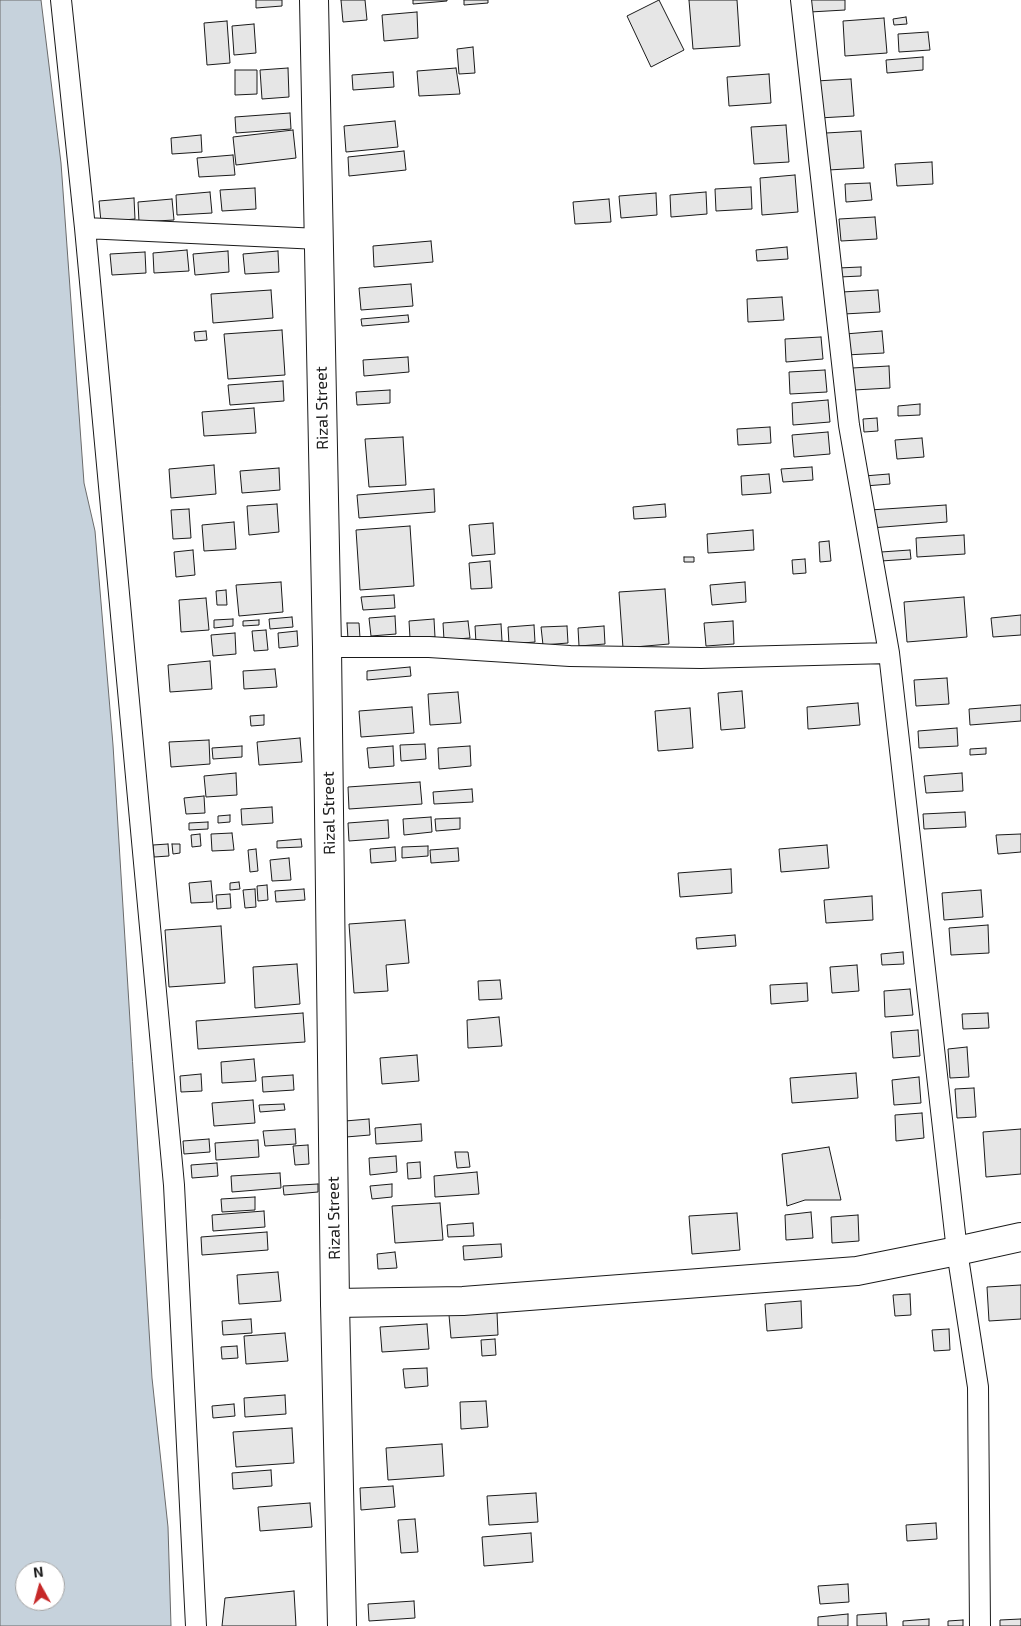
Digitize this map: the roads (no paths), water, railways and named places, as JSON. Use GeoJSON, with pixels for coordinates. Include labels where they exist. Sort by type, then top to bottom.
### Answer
{"type":"FeatureCollection","features":[{"type":"Feature","properties":{"kind":"main road","name":"Rizal Street"},"geometry":{"type":"LineString","coordinates":[[314,0],[327,647],[335,1303],[342,1626]]}},
{"type":"Feature","properties":{"kind":"main road"},"geometry":{"type":"LineString","coordinates":[[335,1303],[463,1301],[857,1271],[1021,1237]]}},
{"type":"Feature","properties":{"kind":"street"},"geometry":{"type":"LineString","coordinates":[[61,0],[85,228],[174,1185],[196,1626]]}},
{"type":"Feature","properties":{"kind":"street"},"geometry":{"type":"LineString","coordinates":[[801,0],[849,424],[889,653],[957,1251],[978,1387],[980,1626]]}},
{"type":"Feature","properties":{"kind":"street"},"geometry":{"type":"LineString","coordinates":[[85,228],[319,239]]}},
{"type":"Feature","properties":{"kind":"street"},"geometry":{"type":"LineString","coordinates":[[327,647],[429,647],[589,656],[701,658],[889,653]]}}]}
